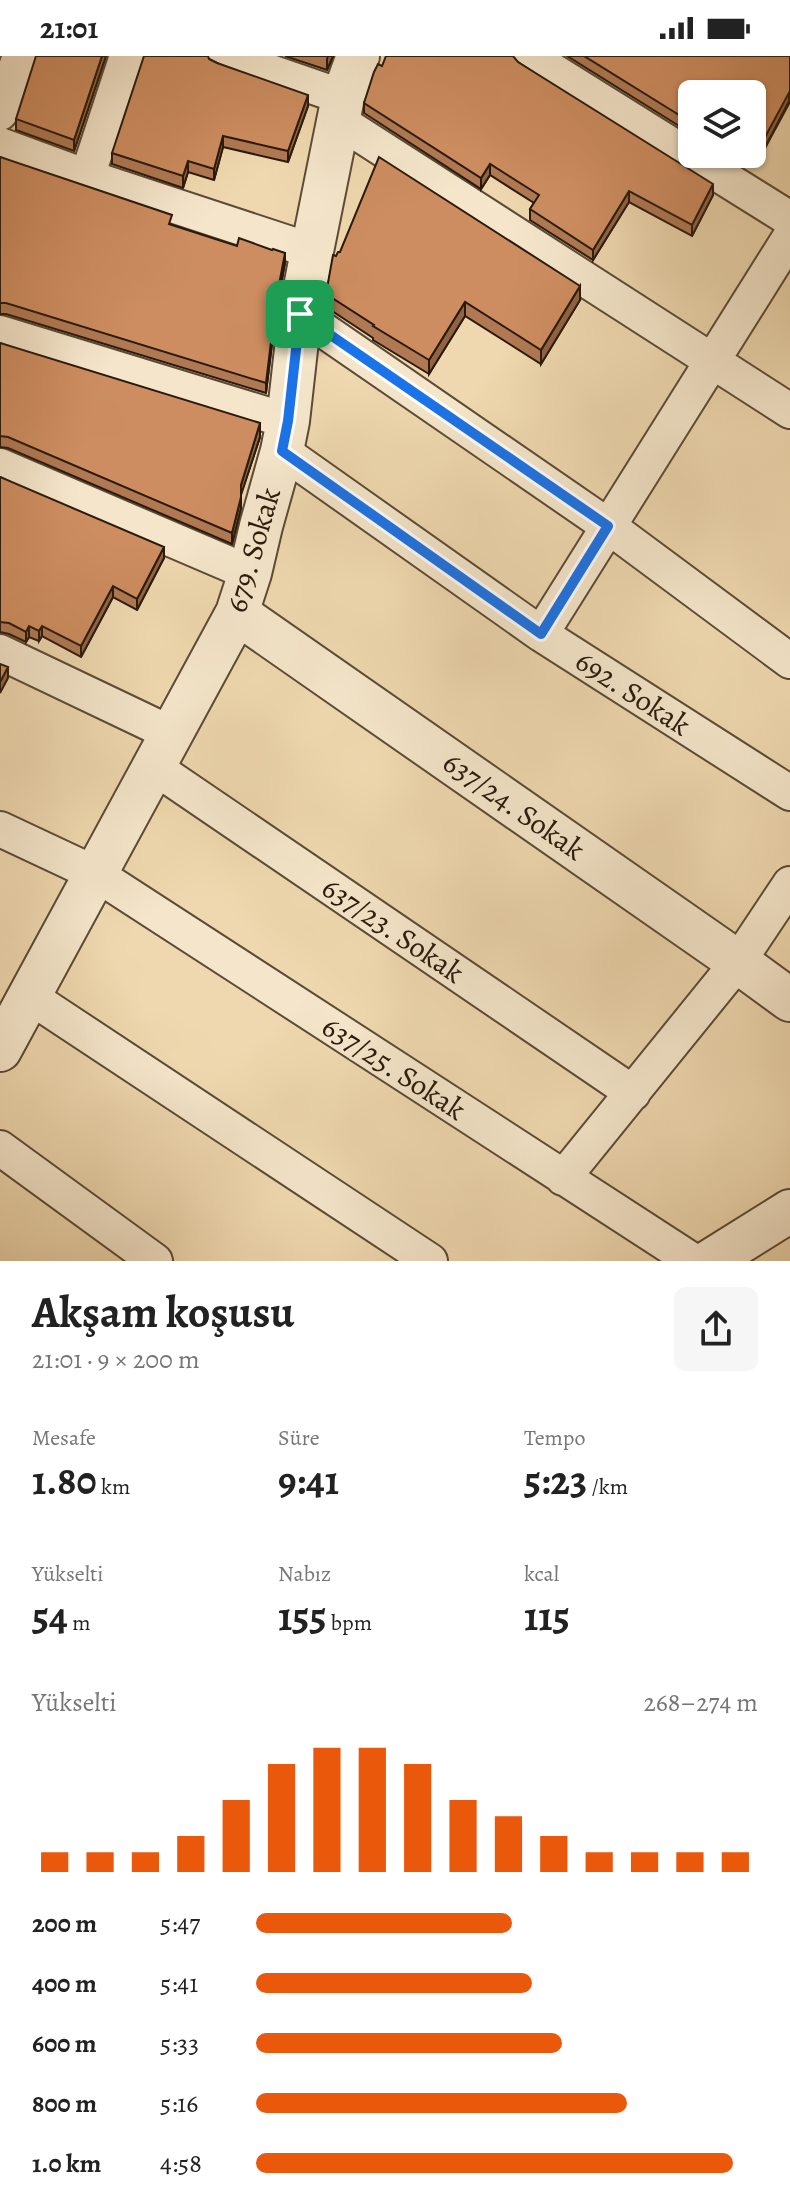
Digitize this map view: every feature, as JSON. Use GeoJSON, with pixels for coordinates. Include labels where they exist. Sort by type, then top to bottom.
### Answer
{"type":"FeatureCollection","features":[{"type":"Feature","properties":{"kind":"street"},"geometry":{"type":"LineString","coordinates":[[0,113],[20,56]]}},
{"type":"Feature","properties":{"kind":"street"},"geometry":{"type":"LineString","coordinates":[[87,177],[127,56]]}},
{"type":"Feature","properties":{"kind":"street"},"geometry":{"type":"LineString","coordinates":[[224,56],[341,109],[790,411]]}},
{"type":"Feature","properties":{"kind":"street","name":"679. Sokak"},"geometry":{"type":"LineString","coordinates":[[11,1020],[96,874],[237,613],[285,436],[300,314],[312,251],[341,109],[358,56]]}},
{"type":"Feature","properties":{"kind":"street"},"geometry":{"type":"LineString","coordinates":[[529,56],[790,219]]}},
{"type":"Feature","properties":{"kind":"street"},"geometry":{"type":"LineString","coordinates":[[0,145],[312,251]]}},
{"type":"Feature","properties":{"kind":"street"},"geometry":{"type":"LineString","coordinates":[[541,634],[790,237]]}},
{"type":"Feature","properties":{"kind":"street"},"geometry":{"type":"LineString","coordinates":[[300,314],[608,526],[790,661]]}},
{"type":"Feature","properties":{"kind":"street","name":"692. Sokak"},"geometry":{"type":"LineString","coordinates":[[0,333],[285,436],[541,634],[790,793]]}},
{"type":"Feature","properties":{"kind":"street"},"geometry":{"type":"LineString","coordinates":[[0,466],[250,573]]}},
{"type":"Feature","properties":{"kind":"street","name":"637/24. Sokak"},"geometry":{"type":"LineString","coordinates":[[237,613],[790,1000]]}},
{"type":"Feature","properties":{"kind":"street","name":"637/23. Sokak"},"geometry":{"type":"LineString","coordinates":[[0,652],[163,751],[633,1093]]}},
{"type":"Feature","properties":{"kind":"street","name":"637/25. Sokak"},"geometry":{"type":"LineString","coordinates":[[0,829],[96,874],[693,1261]]}},
{"type":"Feature","properties":{"kind":"street"},"geometry":{"type":"LineString","coordinates":[[563,1178],[738,962],[790,884]]}},
{"type":"Feature","properties":{"kind":"street"},"geometry":{"type":"LineString","coordinates":[[11,1020],[430,1261]]}},
{"type":"Feature","properties":{"kind":"street"},"geometry":{"type":"LineString","coordinates":[[0,1148],[155,1261]]}},
{"type":"Feature","properties":{"kind":"street"},"geometry":{"type":"LineString","coordinates":[[710,1261],[790,1211]]}},
{"type":"Feature","properties":{"kind":"building"},"geometry":{"type":"Polygon","coordinates":[[[36,56],[102,56],[74,140],[16,119],[36,56]]]}},
{"type":"Feature","properties":{"kind":"building"},"geometry":{"type":"Polygon","coordinates":[[[144,56],[208,56],[217,63],[308,95],[288,151],[223,136],[214,169],[188,161],[183,176],[112,153],[144,56]]]}},
{"type":"Feature","properties":{"kind":"building"},"geometry":{"type":"Polygon","coordinates":[[[386,56],[513,56],[678,162],[678,168],[687,168],[713,184],[692,225],[629,191],[593,250],[530,209],[539,195],[490,164],[481,178],[364,103],[374,72],[378,64],[382,66],[386,56]]]}},
{"type":"Feature","properties":{"kind":"building"},"geometry":{"type":"Polygon","coordinates":[[[584,56],[790,56],[790,91],[766,135],[766,80],[678,80],[678,114],[584,56]]]}},
{"type":"Feature","properties":{"kind":"building"},"geometry":{"type":"Polygon","coordinates":[[[0,157],[172,215],[169,224],[237,246],[239,238],[285,253],[266,383],[0,303],[0,157]]]}},
{"type":"Feature","properties":{"kind":"building"},"geometry":{"type":"Polygon","coordinates":[[[379,157],[580,286],[541,350],[465,302],[429,360],[326,294],[333,255],[340,252],[379,157]]]}},
{"type":"Feature","properties":{"kind":"building"},"geometry":{"type":"Polygon","coordinates":[[[0,343],[260,423],[241,485],[232,533],[0,436],[0,343]]]}},
{"type":"Feature","properties":{"kind":"building"},"geometry":{"type":"Polygon","coordinates":[[[0,477],[164,547],[137,599],[113,586],[81,646],[42,626],[39,631],[29,626],[26,632],[0,622],[0,477]]]}},
{"type":"Feature","properties":{"kind":"building"},"geometry":{"type":"Polygon","coordinates":[[[0,664],[8,667],[0,682],[0,664]]]}},
{"type":"Feature","properties":{"kind":"route"},"geometry":{"type":"LineString","coordinates":[[300,314],[608,526],[541,634],[282,451],[300,314]]}}]}
